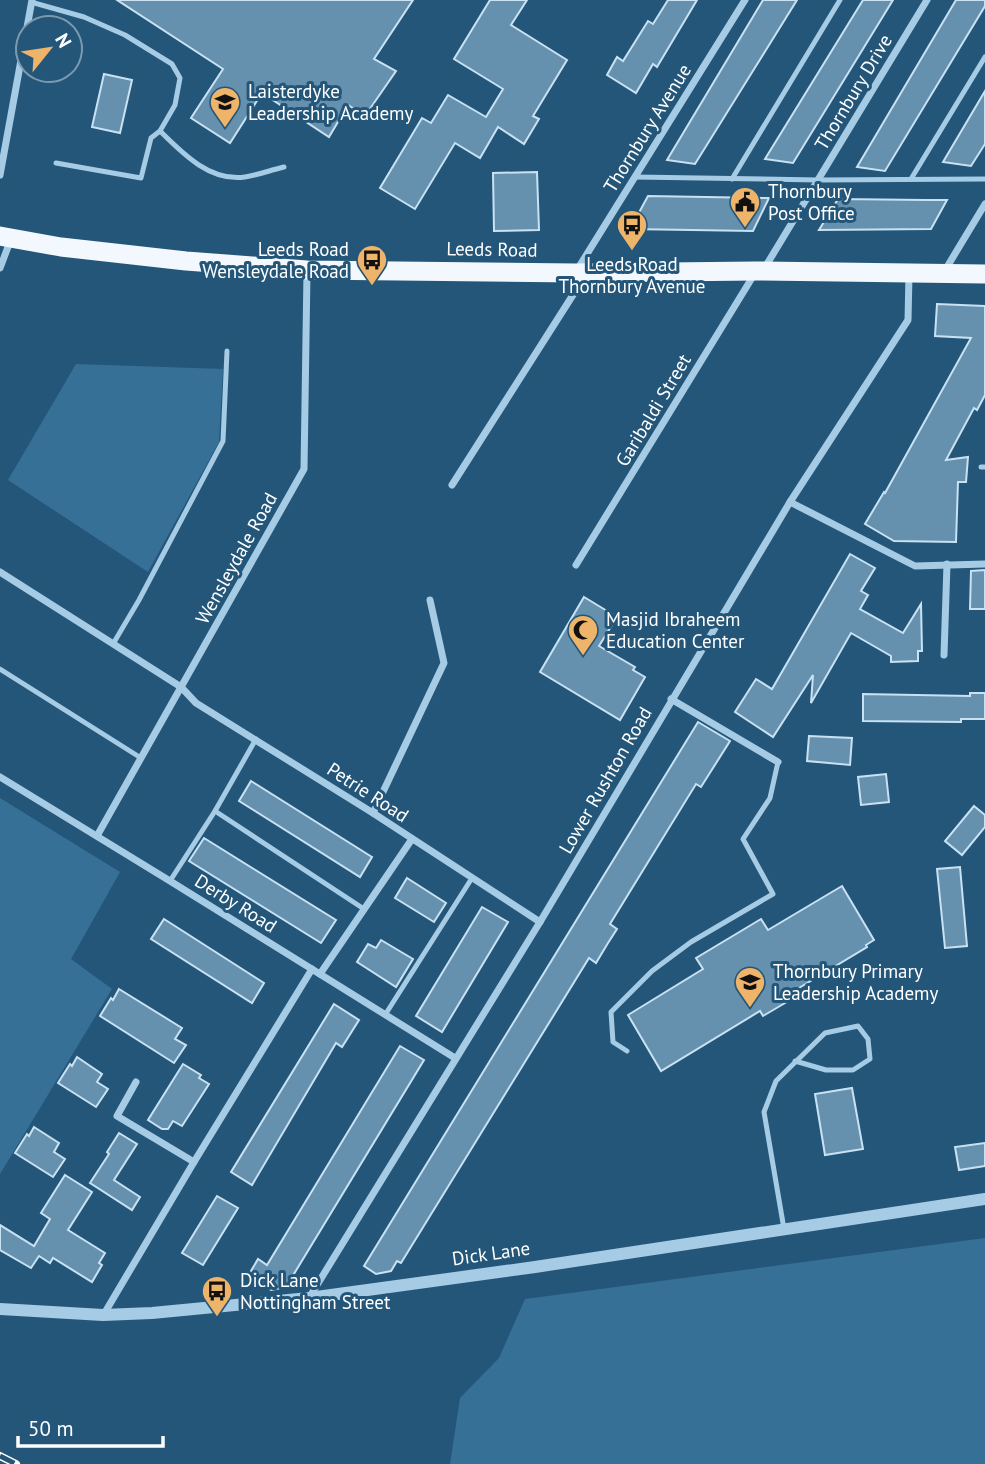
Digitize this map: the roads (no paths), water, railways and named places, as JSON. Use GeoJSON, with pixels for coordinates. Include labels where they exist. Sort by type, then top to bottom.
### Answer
{"type":"FeatureCollection","features":[{"type":"Feature","properties":{"kind":"highway","name":"Leeds Road"},"geometry":{"type":"LineString","coordinates":[[6,237],[61,247],[186,261],[307,270],[985,274]]}},
{"type":"Feature","properties":{"kind":"street","name":"Thornbury Avenue"},"geometry":{"type":"LineString","coordinates":[[452,485],[581,273],[635,177],[745,0]]}},
{"type":"Feature","properties":{"kind":"street","name":"Thornbury Drive"},"geometry":{"type":"LineString","coordinates":[[760,271],[927,0]]}},
{"type":"Feature","properties":{"kind":"street"},"geometry":{"type":"LineString","coordinates":[[0,175],[32,1]]}},
{"type":"Feature","properties":{"kind":"street"},"geometry":{"type":"LineString","coordinates":[[943,274],[985,204]]}},
{"type":"Feature","properties":{"kind":"street"},"geometry":{"type":"LineString","coordinates":[[0,268],[6,237]]}},
{"type":"Feature","properties":{"kind":"street","name":"Wensleydale Road"},"geometry":{"type":"LineString","coordinates":[[97,836],[304,470],[307,270]]}},
{"type":"Feature","properties":{"kind":"street","name":"Garibaldi Street"},"geometry":{"type":"LineString","coordinates":[[576,565],[760,271]]}},
{"type":"Feature","properties":{"kind":"street","name":"Lower Rushton Road"},"geometry":{"type":"LineString","coordinates":[[309,1297],[540,922],[790,502],[908,320],[909,274]]}},
{"type":"Feature","properties":{"kind":"street"},"geometry":{"type":"LineString","coordinates":[[790,502],[915,566],[985,564]]}},
{"type":"Feature","properties":{"kind":"street"},"geometry":{"type":"LineString","coordinates":[[944,655],[947,564]]}},
{"type":"Feature","properties":{"kind":"street","name":"Petrie Road"},"geometry":{"type":"LineString","coordinates":[[0,572],[181,687],[196,703],[373,813],[540,922]]}},
{"type":"Feature","properties":{"kind":"street"},"geometry":{"type":"LineString","coordinates":[[373,813],[444,663],[430,600]]}},
{"type":"Feature","properties":{"kind":"street"},"geometry":{"type":"LineString","coordinates":[[671,699],[778,762]]}},
{"type":"Feature","properties":{"kind":"street","name":"Derby Road"},"geometry":{"type":"LineString","coordinates":[[0,777],[455,1058]]}},
{"type":"Feature","properties":{"kind":"street"},"geometry":{"type":"LineString","coordinates":[[320,975],[412,839]]}},
{"type":"Feature","properties":{"kind":"street"},"geometry":{"type":"LineString","coordinates":[[103,1315],[312,969]]}},
{"type":"Feature","properties":{"kind":"street"},"geometry":{"type":"LineString","coordinates":[[136,1083],[117,1116],[194,1162]]}},
{"type":"Feature","properties":{"kind":"street","name":"Dick Lane"},"geometry":{"type":"LineString","coordinates":[[0,1309],[103,1315],[152,1313],[309,1297],[535,1267],[985,1199]]}},
{"type":"Feature","properties":{"kind":"lane"},"geometry":{"type":"LineString","coordinates":[[732,178],[840,0]]}},
{"type":"Feature","properties":{"kind":"lane"},"geometry":{"type":"LineString","coordinates":[[32,1],[84,17],[125,35],[172,64],[180,78],[175,105],[160,131],[151,138],[141,178],[56,163]]}},
{"type":"Feature","properties":{"kind":"lane"},"geometry":{"type":"LineString","coordinates":[[911,179],[985,57]]}},
{"type":"Feature","properties":{"kind":"lane"},"geometry":{"type":"LineString","coordinates":[[160,131],[196,163],[221,176],[244,177],[284,167]]}},
{"type":"Feature","properties":{"kind":"lane"},"geometry":{"type":"LineString","coordinates":[[635,177],[985,179]]}},
{"type":"Feature","properties":{"kind":"lane"},"geometry":{"type":"LineString","coordinates":[[113,644],[223,441],[227,351]]}},
{"type":"Feature","properties":{"kind":"lane"},"geometry":{"type":"LineString","coordinates":[[0,669],[141,758]]}},
{"type":"Feature","properties":{"kind":"lane"},"geometry":{"type":"LineString","coordinates":[[170,881],[215,811],[256,739]]}},
{"type":"Feature","properties":{"kind":"lane"},"geometry":{"type":"LineString","coordinates":[[627,1051],[613,1042],[611,1012],[652,971],[691,942],[773,894],[743,839],[770,798],[778,762]]}},
{"type":"Feature","properties":{"kind":"lane"},"geometry":{"type":"LineString","coordinates":[[215,811],[364,909]]}},
{"type":"Feature","properties":{"kind":"lane"},"geometry":{"type":"LineString","coordinates":[[385,1015],[472,878]]}},
{"type":"Feature","properties":{"kind":"lane"},"geometry":{"type":"LineString","coordinates":[[784,1229],[764,1112],[776,1081],[794,1061],[825,1033],[858,1026],[868,1039],[870,1059],[853,1070],[826,1070],[794,1061]]}},
{"type":"Feature","properties":{"kind":"railway"},"geometry":{"type":"LineString","coordinates":[[0,1456],[16,1464]]}},
{"type":"Feature","properties":{"kind":"place","name":"Laisterdyke Leadership Academy"},"geometry":{"type":"Point","coordinates":[225,129]}},
{"type":"Feature","properties":{"kind":"place","name":"Thornbury Post Office"},"geometry":{"type":"Point","coordinates":[745,229]}},
{"type":"Feature","properties":{"kind":"place","name":"Leeds Road Thornbury Avenue"},"geometry":{"type":"Point","coordinates":[632,252]}},
{"type":"Feature","properties":{"kind":"place","name":"Leeds Road Wensleydale Road"},"geometry":{"type":"Point","coordinates":[372,287]}},
{"type":"Feature","properties":{"kind":"place","name":"Masjid Ibraheem Education Center"},"geometry":{"type":"Point","coordinates":[583,657]}},
{"type":"Feature","properties":{"kind":"place","name":"Thornbury Primary Leadership Academy"},"geometry":{"type":"Point","coordinates":[750,1009]}},
{"type":"Feature","properties":{"kind":"place","name":"Dick Lane Nottingham Street"},"geometry":{"type":"Point","coordinates":[217,1318]}}]}
